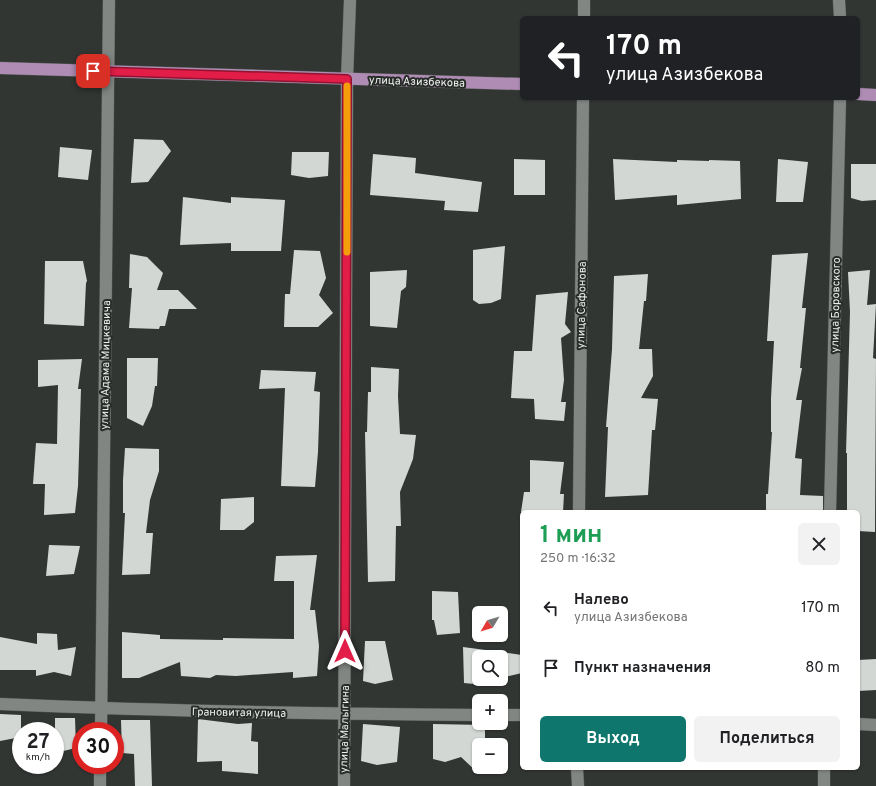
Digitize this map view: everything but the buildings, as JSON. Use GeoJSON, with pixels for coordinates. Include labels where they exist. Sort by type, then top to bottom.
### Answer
{"type":"FeatureCollection","features":[{"type":"Feature","properties":{"kind":"main road","name":"улица Азизбекова"},"geometry":{"type":"LineString","coordinates":[[0,68],[520,84]]}},
{"type":"Feature","properties":{"kind":"main road"},"geometry":{"type":"LineString","coordinates":[[860,94],[876,95]]}},
{"type":"Feature","properties":{"kind":"street","name":"улица Адама Мицкевича"},"geometry":{"type":"LineString","coordinates":[[101,722],[109,0]]}},
{"type":"Feature","properties":{"kind":"street","name":"улица Малыгина"},"geometry":{"type":"LineString","coordinates":[[344,786],[347,79],[350,0]]}},
{"type":"Feature","properties":{"kind":"street"},"geometry":{"type":"LineString","coordinates":[[584,0],[584,16]]}},
{"type":"Feature","properties":{"kind":"street"},"geometry":{"type":"LineString","coordinates":[[840,0],[840,16]]}},
{"type":"Feature","properties":{"kind":"street","name":"улица Сафонова"},"geometry":{"type":"LineString","coordinates":[[579,510],[583,100]]}},
{"type":"Feature","properties":{"kind":"street","name":"улица Боровского"},"geometry":{"type":"LineString","coordinates":[[830,510],[840,100]]}},
{"type":"Feature","properties":{"kind":"street","name":"Грановитая улица"},"geometry":{"type":"LineString","coordinates":[[0,704],[101,709],[472,715]]}},
{"type":"Feature","properties":{"kind":"street"},"geometry":{"type":"LineString","coordinates":[[508,715],[520,715]]}},
{"type":"Feature","properties":{"kind":"street"},"geometry":{"type":"LineString","coordinates":[[860,724],[876,725]]}},
{"type":"Feature","properties":{"kind":"street"},"geometry":{"type":"LineString","coordinates":[[577,770],[578,786]]}},
{"type":"Feature","properties":{"kind":"street"},"geometry":{"type":"LineString","coordinates":[[824,770],[824,786]]}},
{"type":"Feature","properties":{"kind":"street"},"geometry":{"type":"LineString","coordinates":[[100,774],[100,786]]}},
{"type":"Feature","properties":{"kind":"slow traffic"},"geometry":{"type":"LineString","coordinates":[[347,86],[347,252]]}},
{"type":"Feature","properties":{"kind":"route"},"geometry":{"type":"LineString","coordinates":[[93,71],[347,79],[345,651]]}}]}
